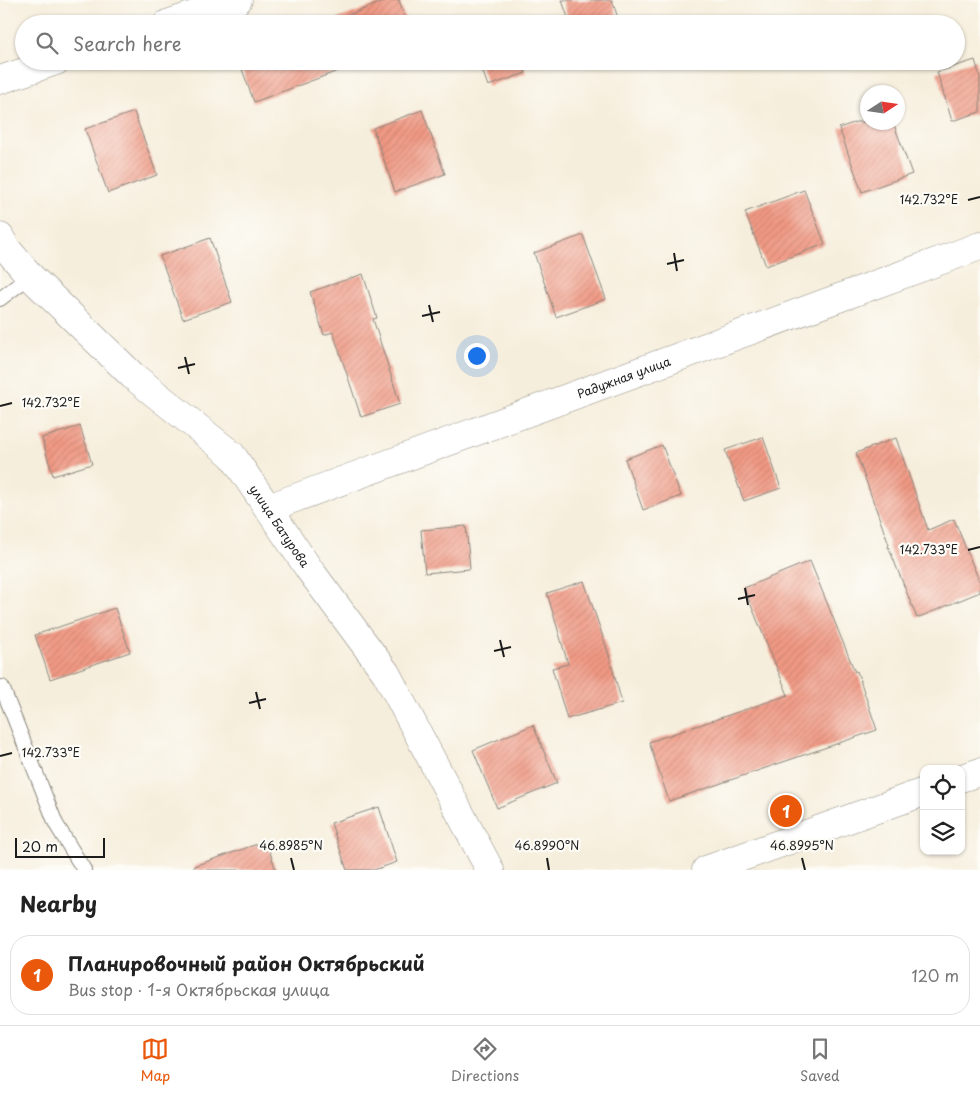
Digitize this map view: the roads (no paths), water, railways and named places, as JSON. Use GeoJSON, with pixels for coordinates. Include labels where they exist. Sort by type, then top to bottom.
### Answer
{"type":"FeatureCollection","features":[{"type":"Feature","properties":{"kind":"street"},"geometry":{"type":"LineString","coordinates":[[194,15],[238,0]]}},
{"type":"Feature","properties":{"kind":"street"},"geometry":{"type":"LineString","coordinates":[[0,80],[29,70]]}},
{"type":"Feature","properties":{"kind":"street","name":"улица Батурова"},"geometry":{"type":"LineString","coordinates":[[0,237],[6,248],[30,276],[133,376],[232,454],[309,569],[386,672],[490,870]]}},
{"type":"Feature","properties":{"kind":"street","name":"Радужная улица"},"geometry":{"type":"LineString","coordinates":[[268,508],[980,246]]}},
{"type":"Feature","properties":{"kind":"street"},"geometry":{"type":"LineString","coordinates":[[965,777],[980,772]]}},
{"type":"Feature","properties":{"kind":"street"},"geometry":{"type":"LineString","coordinates":[[706,870],[920,793]]}},
{"type":"Feature","properties":{"kind":"lane"},"geometry":{"type":"LineString","coordinates":[[0,299],[30,276]]}},
{"type":"Feature","properties":{"kind":"lane"},"geometry":{"type":"LineString","coordinates":[[2,687],[56,824],[84,870]]}},
{"type":"Feature","properties":{"kind":"place","name":"Планировочный район Октябрьский"},"geometry":{"type":"Point","coordinates":[786,811]}}]}
